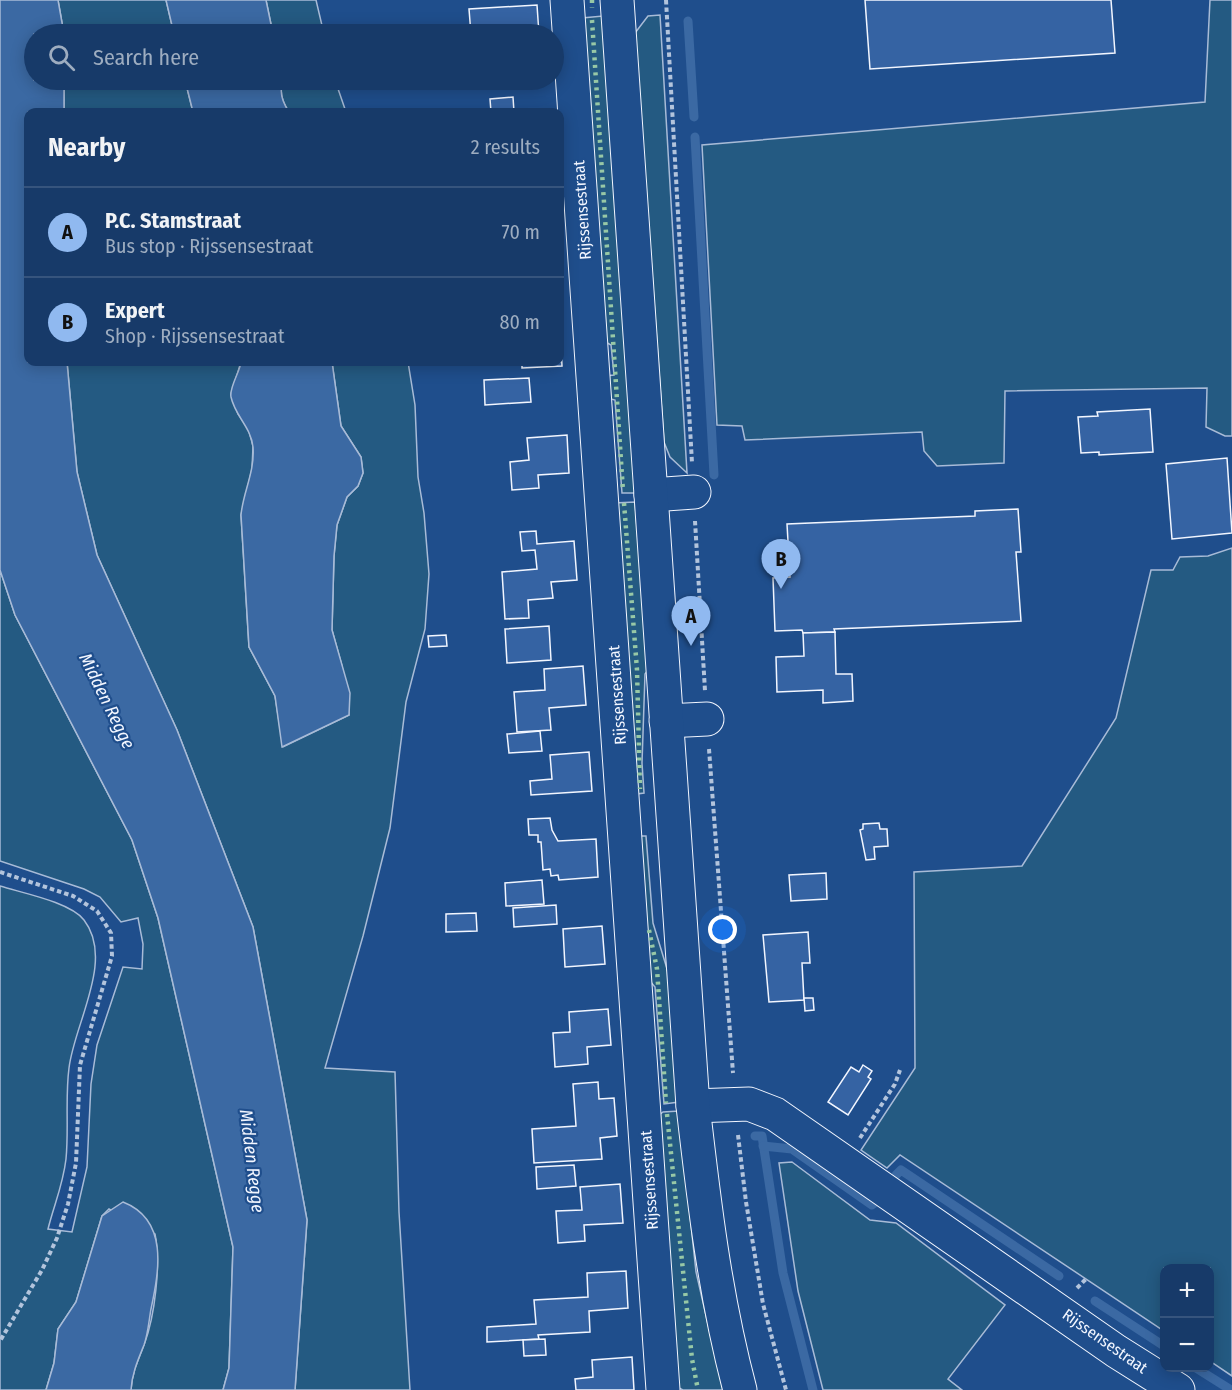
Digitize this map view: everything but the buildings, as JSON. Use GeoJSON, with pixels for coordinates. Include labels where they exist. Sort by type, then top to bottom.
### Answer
{"type":"FeatureCollection","features":[{"type":"Feature","properties":{"kind":"street","name":"Rijssensestraat"},"geometry":{"type":"LineString","coordinates":[[567,0],[663,1390]]}},
{"type":"Feature","properties":{"kind":"street"},"geometry":{"type":"LineString","coordinates":[[616,0],[693,1106],[711,1259],[740,1390]]}},
{"type":"Feature","properties":{"kind":"street"},"geometry":{"type":"LineString","coordinates":[[651,495],[694,492]]}},
{"type":"Feature","properties":{"kind":"street"},"geometry":{"type":"LineString","coordinates":[[666,721],[707,718]]}},
{"type":"Feature","properties":{"kind":"street","name":"Rijssensestraat"},"geometry":{"type":"LineString","coordinates":[[693,1106],[749,1104],[784,1120],[1116,1351],[1178,1390]]}},
{"type":"Feature","properties":{"kind":"path"},"geometry":{"type":"LineString","coordinates":[[0,873],[73,896],[97,910],[111,933],[112,956],[80,1065],[76,1163],[68,1204],[57,1238],[42,1270],[0,1341]]}},
{"type":"Feature","properties":{"kind":"path"},"geometry":{"type":"LineString","coordinates":[[845,1162],[900,1070]]}},
{"type":"Feature","properties":{"kind":"shaded area"},"geometry":{"type":"Polygon","coordinates":[[[58,0],[166,0],[172,24],[62,24],[58,0]]]}},
{"type":"Feature","properties":{"kind":"shaded area"},"geometry":{"type":"Polygon","coordinates":[[[266,0],[316,0],[322,24],[271,24],[266,0]]]}},
{"type":"Feature","properties":{"kind":"shaded area"},"geometry":{"type":"Polygon","coordinates":[[[1210,0],[1232,0],[1232,436],[1225,436],[1206,427],[1207,388],[1005,391],[1004,463],[937,466],[924,451],[922,432],[745,440],[742,426],[717,425],[702,145],[1205,102],[1210,0]]]}},
{"type":"Feature","properties":{"kind":"shaded area"},"geometry":{"type":"Polygon","coordinates":[[[660,15],[687,473],[670,457],[664,442],[635,33],[648,16],[660,15]]]}},
{"type":"Feature","properties":{"kind":"shaded area"},"geometry":{"type":"Polygon","coordinates":[[[603,16],[635,493],[622,493],[615,400],[607,398],[605,376],[614,375],[611,345],[602,340],[582,18],[603,16]]]}},
{"type":"Feature","properties":{"kind":"shaded area"},"geometry":{"type":"Polygon","coordinates":[[[64,90],[188,90],[192,108],[64,108],[64,90]]]}},
{"type":"Feature","properties":{"kind":"shaded area"},"geometry":{"type":"Polygon","coordinates":[[[281,90],[338,90],[345,108],[287,108],[281,90]]]}},
{"type":"Feature","properties":{"kind":"shaded area"},"geometry":{"type":"Polygon","coordinates":[[[67,366],[240,366],[231,394],[238,414],[248,428],[253,446],[252,469],[241,515],[249,647],[275,696],[283,747],[349,715],[342,666],[332,630],[334,556],[337,525],[347,497],[358,486],[363,473],[361,457],[341,426],[333,366],[409,366],[415,405],[418,477],[424,513],[429,574],[425,629],[406,702],[390,828],[363,936],[325,1068],[395,1072],[399,1212],[410,1390],[295,1390],[307,1220],[253,927],[177,730],[97,555],[77,472],[67,366]]]}},
{"type":"Feature","properties":{"kind":"shaded area"},"geometry":{"type":"Polygon","coordinates":[[[635,502],[648,670],[645,674],[642,763],[644,793],[637,794],[639,836],[646,836],[653,923],[668,972],[679,1102],[664,1104],[655,987],[645,975],[614,503],[635,502]]]}},
{"type":"Feature","properties":{"kind":"shaded area"},"geometry":{"type":"Polygon","coordinates":[[[1232,548],[1232,1376],[1214,1364],[1214,1264],[1160,1264],[1160,1328],[900,1155],[887,1168],[861,1150],[915,1068],[914,872],[1022,866],[1116,718],[1151,570],[1173,570],[1180,557],[1208,556],[1232,548]]]}},
{"type":"Feature","properties":{"kind":"shaded area"},"geometry":{"type":"Polygon","coordinates":[[[0,570],[15,615],[132,840],[158,918],[233,1247],[229,1368],[223,1390],[131,1390],[134,1372],[148,1333],[154,1305],[157,1246],[155,1234],[109,1209],[102,1216],[76,1302],[58,1329],[54,1363],[46,1390],[0,1390],[0,886],[57,903],[77,914],[84,920],[92,936],[95,954],[90,993],[69,1068],[65,1168],[48,1229],[72,1232],[87,1167],[91,1084],[97,1045],[123,967],[142,969],[143,944],[138,918],[121,922],[100,897],[84,889],[0,861],[0,570]]]}},
{"type":"Feature","properties":{"kind":"shaded area"},"geometry":{"type":"Polygon","coordinates":[[[679,1111],[696,1272],[723,1390],[683,1390],[671,1384],[654,1119],[663,1112],[679,1111]]]}},
{"type":"Feature","properties":{"kind":"shaded area"},"geometry":{"type":"Polygon","coordinates":[[[792,1162],[870,1220],[896,1223],[1005,1305],[948,1379],[962,1390],[823,1390],[798,1291],[779,1163],[792,1162]]]}},
{"type":"Feature","properties":{"kind":"water","name":"Midden Regge"},"geometry":{"type":"Polygon","coordinates":[[[0,0],[58,0],[62,24],[24,24],[24,90],[64,90],[64,108],[24,108],[24,366],[67,366],[77,472],[97,555],[177,730],[253,927],[307,1220],[295,1390],[223,1390],[229,1368],[233,1247],[158,918],[132,840],[15,615],[0,570],[0,0]]]}},
{"type":"Feature","properties":{"kind":"water"},"geometry":{"type":"Polygon","coordinates":[[[166,0],[266,0],[271,24],[172,24],[166,0]]]}},
{"type":"Feature","properties":{"kind":"water"},"geometry":{"type":"Polygon","coordinates":[[[188,90],[281,90],[287,108],[192,108],[188,90]]]}},
{"type":"Feature","properties":{"kind":"water"},"geometry":{"type":"Polygon","coordinates":[[[240,366],[333,366],[341,426],[361,457],[363,473],[358,486],[347,497],[337,525],[334,556],[332,630],[350,693],[349,715],[282,747],[275,696],[249,647],[241,515],[251,473],[253,447],[249,433],[231,397],[240,366]]]}},
{"type":"Feature","properties":{"kind":"water"},"geometry":{"type":"Polygon","coordinates":[[[123,1202],[138,1210],[148,1221],[154,1234],[158,1263],[147,1332],[134,1372],[131,1390],[46,1390],[54,1363],[58,1329],[76,1302],[102,1216],[123,1202]]]}},
{"type":"Feature","properties":{"kind":"waterway"},"geometry":{"type":"LineString","coordinates":[[688,21],[694,117]]}},
{"type":"Feature","properties":{"kind":"waterway"},"geometry":{"type":"LineString","coordinates":[[695,137],[714,475]]}},
{"type":"Feature","properties":{"kind":"waterway"},"geometry":{"type":"LineString","coordinates":[[755,1136],[762,1136],[783,1273],[813,1390]]}},
{"type":"Feature","properties":{"kind":"waterway"},"geometry":{"type":"LineString","coordinates":[[763,1146],[792,1149],[872,1205],[876,1202]]}},
{"type":"Feature","properties":{"kind":"waterway"},"geometry":{"type":"LineString","coordinates":[[896,1175],[901,1170],[1059,1276]]}},
{"type":"Feature","properties":{"kind":"waterway"},"geometry":{"type":"LineString","coordinates":[[1095,1301],[1160,1343]]}},
{"type":"Feature","properties":{"kind":"waterway"},"geometry":{"type":"LineString","coordinates":[[1202,1372],[1231,1390]]}},
{"type":"Feature","properties":{"kind":"hedge"},"geometry":{"type":"LineString","coordinates":[[592,0],[592,8]]}},
{"type":"Feature","properties":{"kind":"hedge"},"geometry":{"type":"LineString","coordinates":[[592,20],[623,491]]}},
{"type":"Feature","properties":{"kind":"hedge"},"geometry":{"type":"LineString","coordinates":[[624,503],[637,670],[640,789]]}},
{"type":"Feature","properties":{"kind":"hedge"},"geometry":{"type":"LineString","coordinates":[[649,930],[657,969],[666,1103]]}},
{"type":"Feature","properties":{"kind":"hedge"},"geometry":{"type":"LineString","coordinates":[[667,1114],[692,1359],[698,1390]]}},
{"type":"Feature","properties":{"kind":"place","name":"Expert"},"geometry":{"type":"Point","coordinates":[781,589]}},
{"type":"Feature","properties":{"kind":"place","name":"P.C. Stamstraat"},"geometry":{"type":"Point","coordinates":[691,646]}}]}
